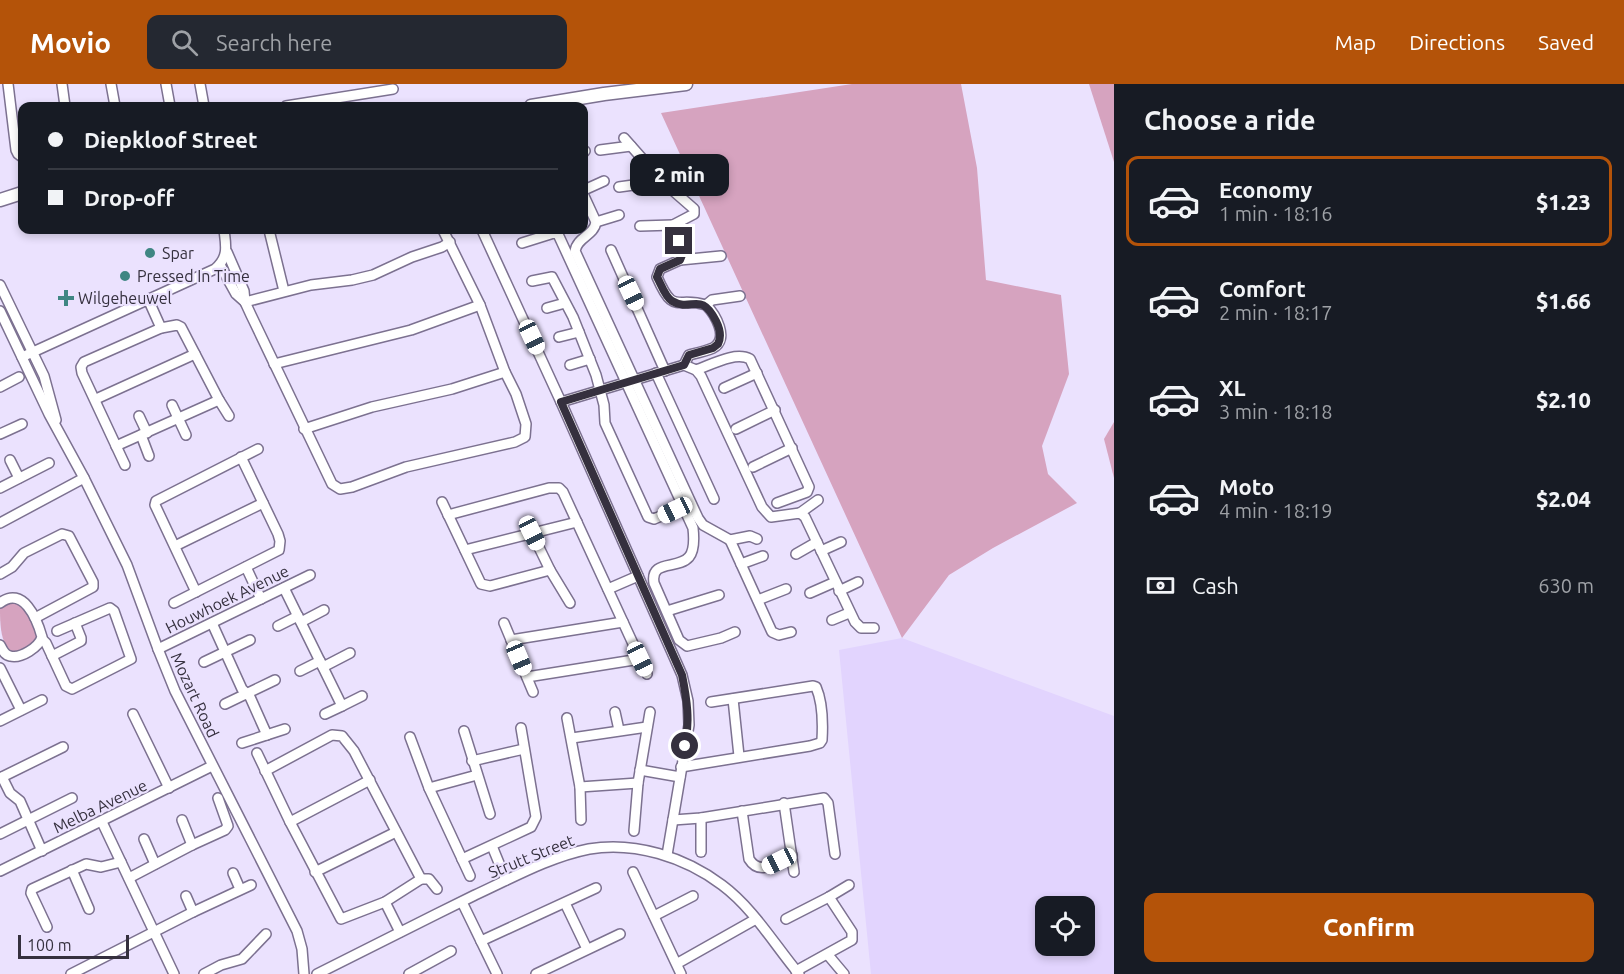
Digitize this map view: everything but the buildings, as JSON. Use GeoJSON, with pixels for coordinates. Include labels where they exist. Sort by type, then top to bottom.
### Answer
{"type":"FeatureCollection","features":[{"type":"Feature","properties":{"kind":"street"},"geometry":{"type":"LineString","coordinates":[[8,84],[18,154]]}},
{"type":"Feature","properties":{"kind":"street"},"geometry":{"type":"LineString","coordinates":[[62,84],[64,102]]}},
{"type":"Feature","properties":{"kind":"street"},"geometry":{"type":"LineString","coordinates":[[111,84],[114,102]]}},
{"type":"Feature","properties":{"kind":"street"},"geometry":{"type":"LineString","coordinates":[[168,84],[170,102]]}},
{"type":"Feature","properties":{"kind":"street"},"geometry":{"type":"LineString","coordinates":[[200,84],[203,102]]}},
{"type":"Feature","properties":{"kind":"street"},"geometry":{"type":"LineString","coordinates":[[553,102],[619,90],[686,84]]}},
{"type":"Feature","properties":{"kind":"street"},"geometry":{"type":"LineString","coordinates":[[311,102],[393,89]]}},
{"type":"Feature","properties":{"kind":"street"},"geometry":{"type":"LineString","coordinates":[[588,103],[605,100],[619,90]]}},
{"type":"Feature","properties":{"kind":"street"},"geometry":{"type":"LineString","coordinates":[[600,150],[628,142],[662,181],[694,209],[694,214],[674,225],[640,226]]}},
{"type":"Feature","properties":{"kind":"street"},"geometry":{"type":"LineString","coordinates":[[588,188],[604,181]]}},
{"type":"Feature","properties":{"kind":"street"},"geometry":{"type":"LineString","coordinates":[[619,187],[662,181]]}},
{"type":"Feature","properties":{"kind":"street"},"geometry":{"type":"LineString","coordinates":[[0,192],[18,186]]}},
{"type":"Feature","properties":{"kind":"street"},"geometry":{"type":"LineString","coordinates":[[0,200],[18,194]]}},
{"type":"Feature","properties":{"kind":"street"},"geometry":{"type":"LineString","coordinates":[[588,205],[596,222],[593,231],[577,243],[575,251],[693,528],[692,550],[688,558],[655,571],[654,583],[679,640],[687,646],[713,641],[735,632]]}},
{"type":"Feature","properties":{"kind":"street"},"geometry":{"type":"LineString","coordinates":[[596,222],[619,214]]}},
{"type":"Feature","properties":{"kind":"street"},"geometry":{"type":"LineString","coordinates":[[674,225],[681,249],[680,260]]}},
{"type":"Feature","properties":{"kind":"street"},"geometry":{"type":"LineString","coordinates":[[225,234],[227,252],[244,291],[245,302],[304,429],[332,484],[340,489],[352,487],[406,467],[515,442],[525,437],[526,424],[516,394],[505,372],[480,305],[445,234]]}},
{"type":"Feature","properties":{"kind":"street"},"geometry":{"type":"LineString","coordinates":[[270,234],[285,291]]}},
{"type":"Feature","properties":{"kind":"street"},"geometry":{"type":"LineString","coordinates":[[484,234],[682,675],[688,701],[689,725],[667,855]]}},
{"type":"Feature","properties":{"kind":"street"},"geometry":{"type":"LineString","coordinates":[[522,243],[548,234]]}},
{"type":"Feature","properties":{"kind":"street"},"geometry":{"type":"LineString","coordinates":[[558,234],[698,518],[703,525],[730,540],[772,632],[778,635],[791,632]]}},
{"type":"Feature","properties":{"kind":"street"},"geometry":{"type":"LineString","coordinates":[[245,302],[285,291],[373,275],[412,257],[442,248],[450,242]]}},
{"type":"Feature","properties":{"kind":"street"},"geometry":{"type":"LineString","coordinates":[[611,250],[714,499]]}},
{"type":"Feature","properties":{"kind":"street"},"geometry":{"type":"LineString","coordinates":[[22,357],[220,265],[227,252]]}},
{"type":"Feature","properties":{"kind":"street"},"geometry":{"type":"LineString","coordinates":[[721,256],[680,260],[662,268],[657,274],[669,298],[680,304],[706,305],[712,300],[740,296]]}},
{"type":"Feature","properties":{"kind":"street"},"geometry":{"type":"LineString","coordinates":[[220,265],[236,294],[245,302]]}},
{"type":"Feature","properties":{"kind":"street"},"geometry":{"type":"LineString","coordinates":[[532,281],[552,277],[566,303],[600,389],[605,423],[648,517],[654,519],[675,510]]}},
{"type":"Feature","properties":{"kind":"street","name":"Mozart Road"},"geometry":{"type":"LineString","coordinates":[[0,285],[44,376],[58,429]]}},
{"type":"Feature","properties":{"kind":"street"},"geometry":{"type":"LineString","coordinates":[[148,299],[161,328]]}},
{"type":"Feature","properties":{"kind":"street"},"geometry":{"type":"LineString","coordinates":[[547,308],[566,303]]}},
{"type":"Feature","properties":{"kind":"street"},"geometry":{"type":"LineString","coordinates":[[274,364],[411,330],[480,305]]}},
{"type":"Feature","properties":{"kind":"street"},"geometry":{"type":"LineString","coordinates":[[684,365],[689,355],[713,348],[721,338],[718,325],[706,305]]}},
{"type":"Feature","properties":{"kind":"street","name":"Mozart Road"},"geometry":{"type":"LineString","coordinates":[[0,311],[49,414],[127,565],[175,691],[297,931],[302,949],[304,974]]}},
{"type":"Feature","properties":{"kind":"street"},"geometry":{"type":"LineString","coordinates":[[125,465],[82,373],[81,366],[84,362],[161,328],[172,325],[181,327],[229,416]]}},
{"type":"Feature","properties":{"kind":"street"},"geometry":{"type":"LineString","coordinates":[[559,337],[579,332]]}},
{"type":"Feature","properties":{"kind":"street"},"geometry":{"type":"LineString","coordinates":[[96,399],[195,354]]}},
{"type":"Feature","properties":{"kind":"street"},"geometry":{"type":"LineString","coordinates":[[696,370],[743,356],[750,359],[810,489],[777,503]]}},
{"type":"Feature","properties":{"kind":"street"},"geometry":{"type":"LineString","coordinates":[[570,365],[590,359]]}},
{"type":"Feature","properties":{"kind":"street"},"geometry":{"type":"LineString","coordinates":[[561,402],[684,365],[696,370],[701,376],[766,513],[778,518],[800,513],[818,500]]}},
{"type":"Feature","properties":{"kind":"street"},"geometry":{"type":"LineString","coordinates":[[304,429],[388,402],[452,389],[505,372]]}},
{"type":"Feature","properties":{"kind":"street"},"geometry":{"type":"LineString","coordinates":[[724,388],[757,373]]}},
{"type":"Feature","properties":{"kind":"street"},"geometry":{"type":"LineString","coordinates":[[0,387],[19,377]]}},
{"type":"Feature","properties":{"kind":"street"},"geometry":{"type":"LineString","coordinates":[[116,446],[219,400]]}},
{"type":"Feature","properties":{"kind":"street"},"geometry":{"type":"LineString","coordinates":[[172,405],[186,435]]}},
{"type":"Feature","properties":{"kind":"street"},"geometry":{"type":"LineString","coordinates":[[736,429],[775,410]]}},
{"type":"Feature","properties":{"kind":"street"},"geometry":{"type":"LineString","coordinates":[[139,416],[149,456]]}},
{"type":"Feature","properties":{"kind":"street"},"geometry":{"type":"LineString","coordinates":[[0,434],[22,424]]}},
{"type":"Feature","properties":{"kind":"street"},"geometry":{"type":"LineString","coordinates":[[196,592],[155,505],[156,501],[258,448]]}},
{"type":"Feature","properties":{"kind":"street"},"geometry":{"type":"LineString","coordinates":[[753,467],[792,448]]}},
{"type":"Feature","properties":{"kind":"street"},"geometry":{"type":"LineString","coordinates":[[174,603],[275,553],[280,545],[278,534],[242,457]]}},
{"type":"Feature","properties":{"kind":"street"},"geometry":{"type":"LineString","coordinates":[[10,460],[19,478]]}},
{"type":"Feature","properties":{"kind":"street"},"geometry":{"type":"LineString","coordinates":[[0,488],[49,463]]}},
{"type":"Feature","properties":{"kind":"street"},"geometry":{"type":"LineString","coordinates":[[0,523],[84,478]]}},
{"type":"Feature","properties":{"kind":"street"},"geometry":{"type":"LineString","coordinates":[[448,515],[559,488],[563,492],[647,674]]}},
{"type":"Feature","properties":{"kind":"street"},"geometry":{"type":"LineString","coordinates":[[442,502],[482,584],[486,586],[550,570]]}},
{"type":"Feature","properties":{"kind":"street"},"geometry":{"type":"LineString","coordinates":[[175,546],[263,503]]}},
{"type":"Feature","properties":{"kind":"street"},"geometry":{"type":"LineString","coordinates":[[800,513],[805,517],[857,626],[874,628]]}},
{"type":"Feature","properties":{"kind":"street"},"geometry":{"type":"LineString","coordinates":[[465,550],[577,522]]}},
{"type":"Feature","properties":{"kind":"street"},"geometry":{"type":"LineString","coordinates":[[532,533],[550,570],[570,603]]}},
{"type":"Feature","properties":{"kind":"street"},"geometry":{"type":"LineString","coordinates":[[0,574],[31,549],[62,534],[69,536],[93,582],[93,587],[35,618]]}},
{"type":"Feature","properties":{"kind":"street"},"geometry":{"type":"LineString","coordinates":[[730,540],[750,536],[757,539]]}},
{"type":"Feature","properties":{"kind":"street"},"geometry":{"type":"LineString","coordinates":[[796,554],[841,542]]}},
{"type":"Feature","properties":{"kind":"street"},"geometry":{"type":"LineString","coordinates":[[741,564],[763,556]]}},
{"type":"Feature","properties":{"kind":"street"},"geometry":{"type":"LineString","coordinates":[[246,567],[261,599]]}},
{"type":"Feature","properties":{"kind":"street","name":"Houwhoek Avenue"},"geometry":{"type":"LineString","coordinates":[[158,649],[310,575]]}},
{"type":"Feature","properties":{"kind":"street"},"geometry":{"type":"LineString","coordinates":[[608,589],[638,576]]}},
{"type":"Feature","properties":{"kind":"street"},"geometry":{"type":"LineString","coordinates":[[810,593],[858,582]]}},
{"type":"Feature","properties":{"kind":"street"},"geometry":{"type":"LineString","coordinates":[[284,588],[342,706]]}},
{"type":"Feature","properties":{"kind":"street"},"geometry":{"type":"LineString","coordinates":[[758,600],[786,589]]}},
{"type":"Feature","properties":{"kind":"street"},"geometry":{"type":"LineString","coordinates":[[667,611],[719,595]]}},
{"type":"Feature","properties":{"kind":"street"},"geometry":{"type":"LineString","coordinates":[[1,599],[10,597],[28,605],[66,686],[72,689],[130,659],[112,609],[106,608],[57,631]]}},
{"type":"Feature","properties":{"kind":"street"},"geometry":{"type":"LineString","coordinates":[[278,626],[324,610]]}},
{"type":"Feature","properties":{"kind":"street"},"geometry":{"type":"LineString","coordinates":[[832,620],[849,613]]}},
{"type":"Feature","properties":{"kind":"street"},"geometry":{"type":"LineString","coordinates":[[512,640],[623,622]]}},
{"type":"Feature","properties":{"kind":"street"},"geometry":{"type":"LineString","coordinates":[[52,656],[81,641],[75,623]]}},
{"type":"Feature","properties":{"kind":"street"},"geometry":{"type":"LineString","coordinates":[[212,623],[242,689],[250,697],[267,735]]}},
{"type":"Feature","properties":{"kind":"street"},"geometry":{"type":"LineString","coordinates":[[504,623],[533,692]]}},
{"type":"Feature","properties":{"kind":"street"},"geometry":{"type":"LineString","coordinates":[[0,645],[5,654],[10,657],[17,656],[35,648],[42,639]]}},
{"type":"Feature","properties":{"kind":"street"},"geometry":{"type":"LineString","coordinates":[[204,662],[250,640]]}},
{"type":"Feature","properties":{"kind":"street"},"geometry":{"type":"LineString","coordinates":[[300,671],[350,653]]}},
{"type":"Feature","properties":{"kind":"street"},"geometry":{"type":"LineString","coordinates":[[10,657],[6,665],[0,668],[21,710]]}},
{"type":"Feature","properties":{"kind":"street"},"geometry":{"type":"LineString","coordinates":[[527,677],[640,659]]}},
{"type":"Feature","properties":{"kind":"street"},"geometry":{"type":"LineString","coordinates":[[225,704],[275,680]]}},
{"type":"Feature","properties":{"kind":"street"},"geometry":{"type":"LineString","coordinates":[[640,770],[681,772],[739,756],[820,743],[822,740],[822,717],[816,687],[711,702]]}},
{"type":"Feature","properties":{"kind":"street"},"geometry":{"type":"LineString","coordinates":[[325,714],[362,696]]}},
{"type":"Feature","properties":{"kind":"street"},"geometry":{"type":"LineString","coordinates":[[733,699],[739,756]]}},
{"type":"Feature","properties":{"kind":"street"},"geometry":{"type":"LineString","coordinates":[[0,721],[42,700]]}},
{"type":"Feature","properties":{"kind":"street"},"geometry":{"type":"LineString","coordinates":[[615,712],[619,730]]}},
{"type":"Feature","properties":{"kind":"street"},"geometry":{"type":"LineString","coordinates":[[634,831],[638,783],[650,712]]}},
{"type":"Feature","properties":{"kind":"street"},"geometry":{"type":"LineString","coordinates":[[133,714],[169,788]]}},
{"type":"Feature","properties":{"kind":"street"},"geometry":{"type":"LineString","coordinates":[[567,718],[580,787],[581,820]]}},
{"type":"Feature","properties":{"kind":"street"},"geometry":{"type":"LineString","coordinates":[[572,738],[647,727]]}},
{"type":"Feature","properties":{"kind":"street"},"geometry":{"type":"LineString","coordinates":[[462,859],[531,827],[536,817],[521,728]]}},
{"type":"Feature","properties":{"kind":"street"},"geometry":{"type":"LineString","coordinates":[[242,743],[285,729]]}},
{"type":"Feature","properties":{"kind":"street"},"geometry":{"type":"LineString","coordinates":[[464,731],[489,814]]}},
{"type":"Feature","properties":{"kind":"street"},"geometry":{"type":"LineString","coordinates":[[265,771],[332,735],[339,735],[354,751],[421,879]]}},
{"type":"Feature","properties":{"kind":"street"},"geometry":{"type":"LineString","coordinates":[[410,737],[429,788],[470,876]]}},
{"type":"Feature","properties":{"kind":"street"},"geometry":{"type":"LineString","coordinates":[[42,851],[20,801],[10,793],[1,778],[63,747]]}},
{"type":"Feature","properties":{"kind":"street"},"geometry":{"type":"LineString","coordinates":[[472,761],[524,748]]}},
{"type":"Feature","properties":{"kind":"street"},"geometry":{"type":"LineString","coordinates":[[256,753],[341,919],[385,902],[421,879],[429,879],[437,889]]}},
{"type":"Feature","properties":{"kind":"street","name":"Melba Avenue"},"geometry":{"type":"LineString","coordinates":[[0,871],[212,766]]}},
{"type":"Feature","properties":{"kind":"street"},"geometry":{"type":"LineString","coordinates":[[429,788],[477,775]]}},
{"type":"Feature","properties":{"kind":"street"},"geometry":{"type":"LineString","coordinates":[[290,822],[370,780]]}},
{"type":"Feature","properties":{"kind":"street"},"geometry":{"type":"LineString","coordinates":[[580,787],[638,783]]}},
{"type":"Feature","properties":{"kind":"street"},"geometry":{"type":"LineString","coordinates":[[0,834],[72,798]]}},
{"type":"Feature","properties":{"kind":"street"},"geometry":{"type":"LineString","coordinates":[[129,878],[225,830],[228,826],[218,798]]}},
{"type":"Feature","properties":{"kind":"street"},"geometry":{"type":"LineString","coordinates":[[673,820],[701,818],[824,798],[828,803],[835,854]]}},
{"type":"Feature","properties":{"kind":"street"},"geometry":{"type":"LineString","coordinates":[[784,803],[794,872]]}},
{"type":"Feature","properties":{"kind":"street"},"geometry":{"type":"LineString","coordinates":[[742,811],[748,858],[753,865],[765,868],[792,855]]}},
{"type":"Feature","properties":{"kind":"street"},"geometry":{"type":"LineString","coordinates":[[701,818],[701,852]]}},
{"type":"Feature","properties":{"kind":"street"},"geometry":{"type":"LineString","coordinates":[[182,820],[192,845]]}},
{"type":"Feature","properties":{"kind":"street"},"geometry":{"type":"LineString","coordinates":[[102,822],[174,974]]}},
{"type":"Feature","properties":{"kind":"street"},"geometry":{"type":"LineString","coordinates":[[315,872],[396,832]]}},
{"type":"Feature","properties":{"kind":"street"},"geometry":{"type":"LineString","coordinates":[[144,840],[155,864]]}},
{"type":"Feature","properties":{"kind":"street"},"geometry":{"type":"LineString","coordinates":[[492,846],[506,880]]}},
{"type":"Feature","properties":{"kind":"street","name":"Strutt Street"},"geometry":{"type":"LineString","coordinates":[[316,974],[544,863],[591,849],[621,848],[667,855],[721,884],[756,919],[797,973]]}},
{"type":"Feature","properties":{"kind":"street"},"geometry":{"type":"LineString","coordinates":[[47,927],[31,891],[89,863],[108,867],[121,862]]}},
{"type":"Feature","properties":{"kind":"street"},"geometry":{"type":"LineString","coordinates":[[72,870],[89,909]]}},
{"type":"Feature","properties":{"kind":"street"},"geometry":{"type":"LineString","coordinates":[[633,872],[678,963],[681,974]]}},
{"type":"Feature","properties":{"kind":"street"},"geometry":{"type":"LineString","coordinates":[[232,873],[240,889]]}},
{"type":"Feature","properties":{"kind":"street"},"geometry":{"type":"LineString","coordinates":[[70,974],[251,885]]}},
{"type":"Feature","properties":{"kind":"street"},"geometry":{"type":"LineString","coordinates":[[786,919],[849,885]]}},
{"type":"Feature","properties":{"kind":"street"},"geometry":{"type":"LineString","coordinates":[[481,941],[596,888]]}},
{"type":"Feature","properties":{"kind":"street"},"geometry":{"type":"LineString","coordinates":[[186,896],[193,912]]}},
{"type":"Feature","properties":{"kind":"street"},"geometry":{"type":"LineString","coordinates":[[654,916],[693,896]]}},
{"type":"Feature","properties":{"kind":"street"},"geometry":{"type":"LineString","coordinates":[[797,973],[852,940],[853,936],[829,897]]}},
{"type":"Feature","properties":{"kind":"street"},"geometry":{"type":"LineString","coordinates":[[385,902],[400,932]]}},
{"type":"Feature","properties":{"kind":"street"},"geometry":{"type":"LineString","coordinates":[[462,902],[497,974]]}},
{"type":"Feature","properties":{"kind":"street"},"geometry":{"type":"LineString","coordinates":[[565,903],[588,949]]}},
{"type":"Feature","properties":{"kind":"street"},"geometry":{"type":"LineString","coordinates":[[678,963],[756,919]]}},
{"type":"Feature","properties":{"kind":"street"},"geometry":{"type":"LineString","coordinates":[[204,974],[221,964],[242,959],[266,934]]}},
{"type":"Feature","properties":{"kind":"street"},"geometry":{"type":"LineString","coordinates":[[536,974],[620,934]]}},
{"type":"Feature","properties":{"kind":"street"},"geometry":{"type":"LineString","coordinates":[[411,973],[451,951]]}},
{"type":"Feature","properties":{"kind":"street"},"geometry":{"type":"LineString","coordinates":[[828,955],[844,974]]}},
{"type":"Feature","properties":{"kind":"shaded area"},"geometry":{"type":"Polygon","coordinates":[[[852,84],[961,84],[977,168],[986,280],[1061,295],[1069,374],[1042,446],[1048,474],[1077,503],[993,548],[949,575],[902,638],[661,113],[852,84]]]}},
{"type":"Feature","properties":{"kind":"shaded area"},"geometry":{"type":"Polygon","coordinates":[[[1089,84],[1114,84],[1114,162],[1089,84]]]}},
{"type":"Feature","properties":{"kind":"shaded area"},"geometry":{"type":"Polygon","coordinates":[[[1114,422],[1114,478],[1104,439],[1114,422]]]}},
{"type":"Feature","properties":{"kind":"shaded area"},"geometry":{"type":"Polygon","coordinates":[[[12,601],[27,610],[38,636],[34,644],[15,653],[6,646],[0,620],[0,607],[12,601]]]}},
{"type":"Feature","properties":{"kind":"shaded area"},"geometry":{"type":"Polygon","coordinates":[[[902,638],[1114,716],[1114,974],[871,974],[839,650],[902,638]]]}},
{"type":"Feature","properties":{"kind":"place","name":"Spar"},"geometry":{"type":"Point","coordinates":[150,253]}},
{"type":"Feature","properties":{"kind":"place","name":"Pressed In Time"},"geometry":{"type":"Point","coordinates":[125,276]}},
{"type":"Feature","properties":{"kind":"place","name":"Wilgeheuwel"},"geometry":{"type":"Point","coordinates":[66,298]}},
{"type":"Feature","properties":{"kind":"route"},"geometry":{"type":"LineString","coordinates":[[679,241],[682,255],[680,260],[660,269],[657,277],[669,298],[674,302],[700,303],[711,310],[720,332],[721,338],[718,344],[713,348],[689,355],[684,365],[561,402],[682,675],[688,701],[689,725],[685,746]]}}]}
